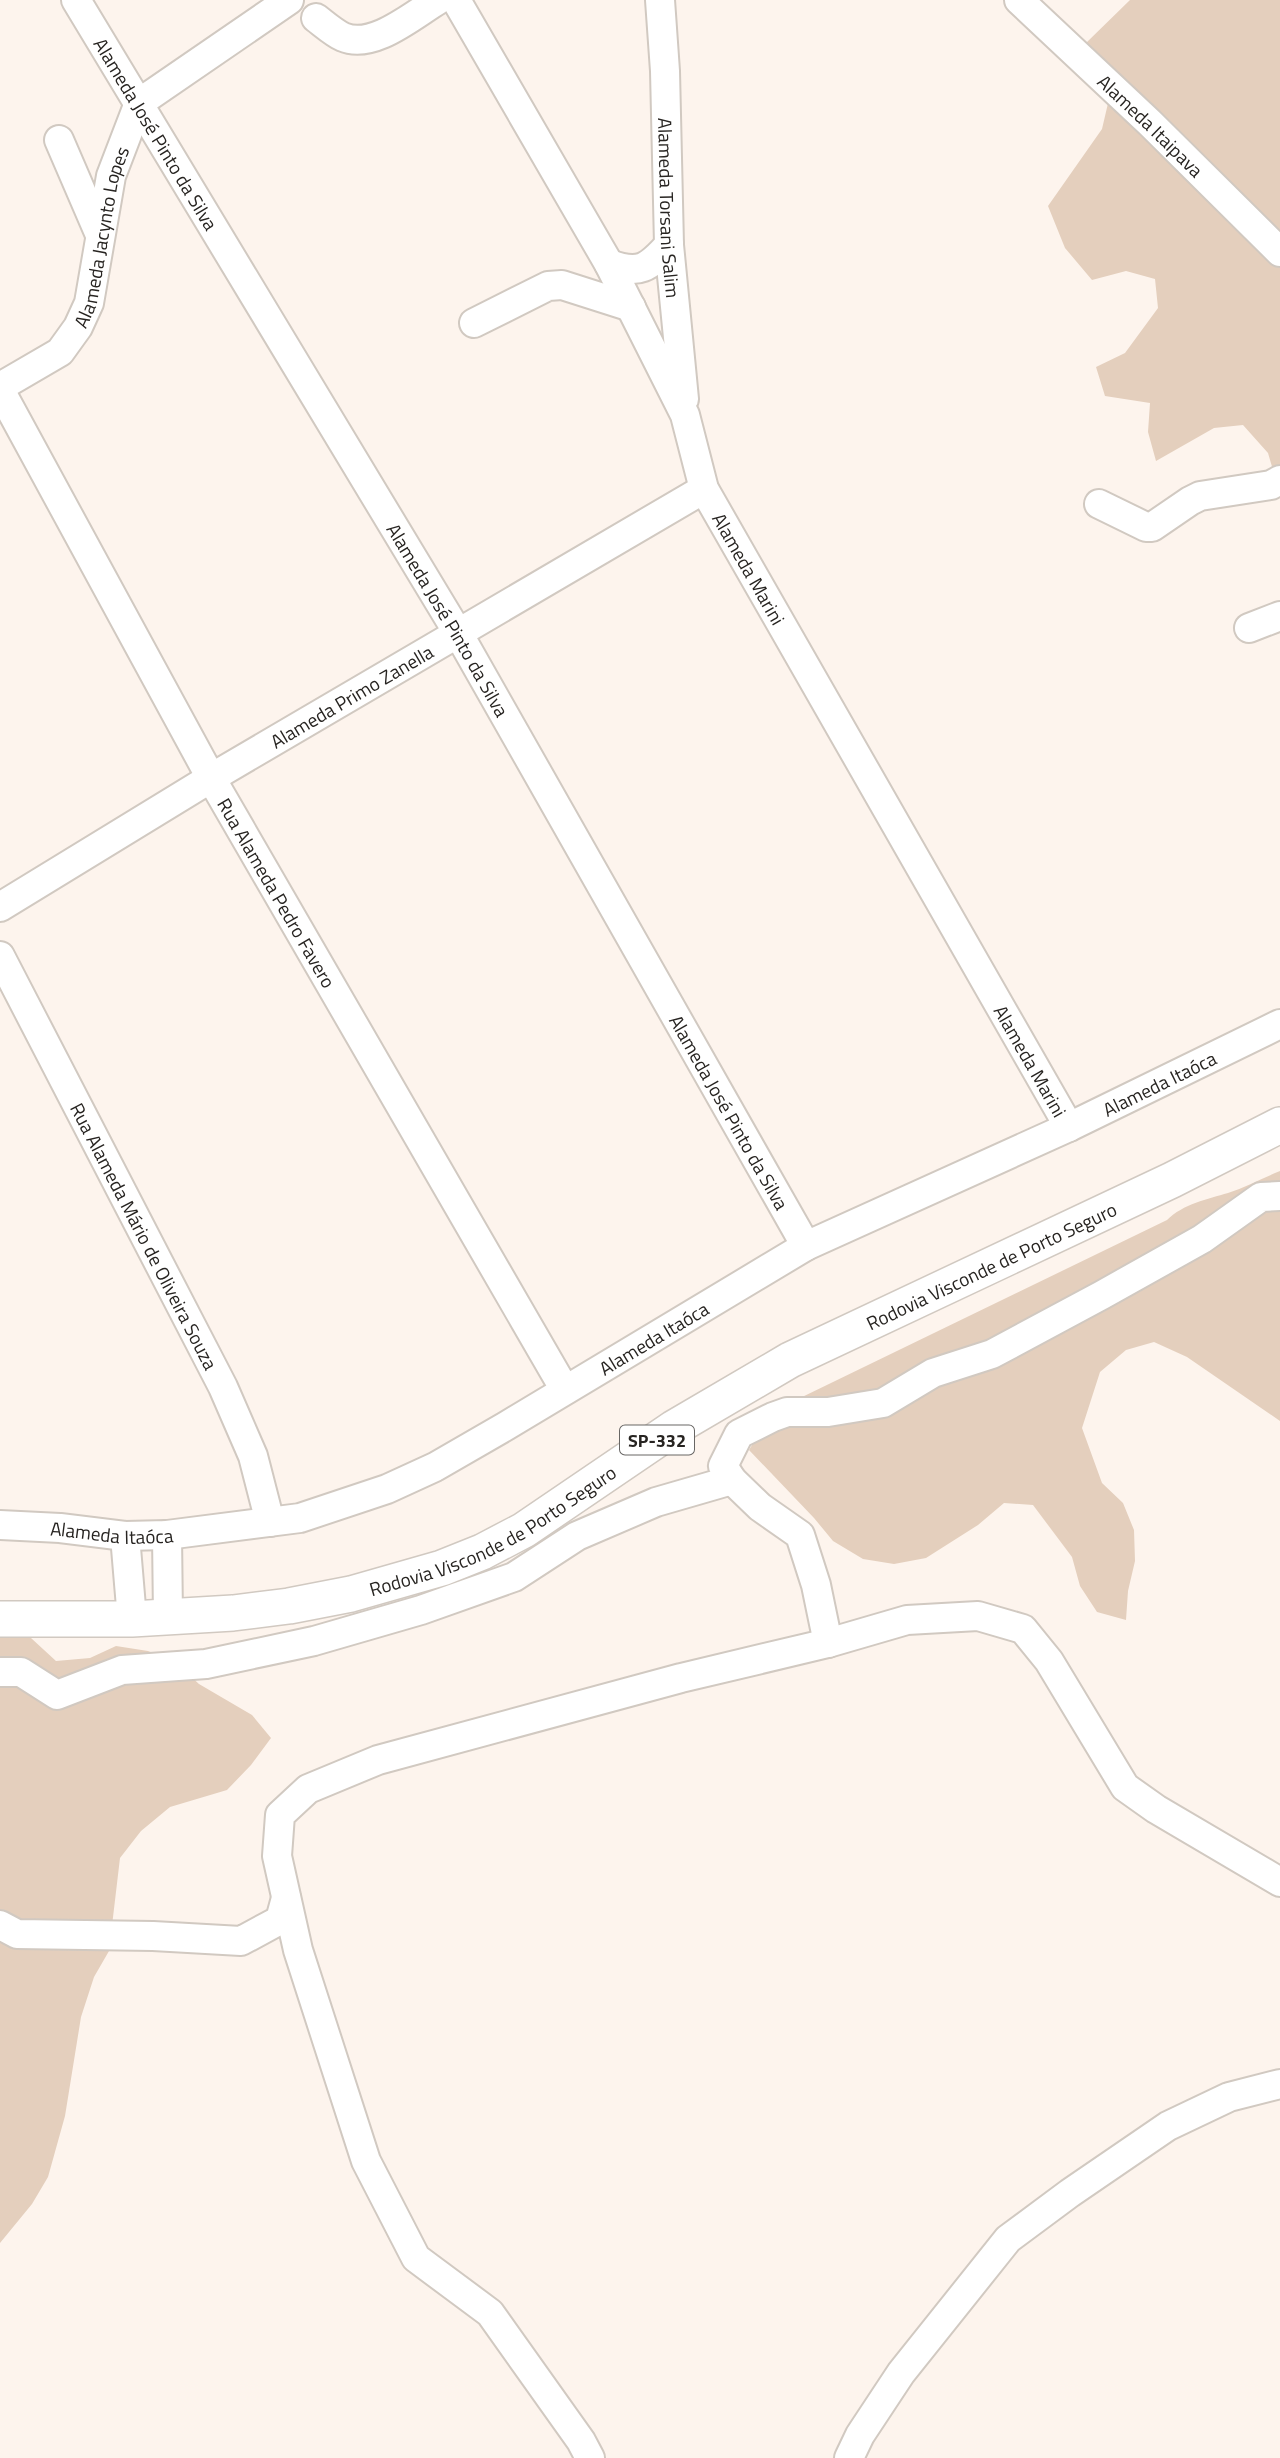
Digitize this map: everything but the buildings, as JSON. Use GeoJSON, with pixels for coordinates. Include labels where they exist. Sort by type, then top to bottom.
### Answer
{"type":"FeatureCollection","features":[{"type":"Feature","properties":{"kind":"main road","name":"Rodovia Visconde de Porto Seguro"},"geometry":{"type":"LineString","coordinates":[[0,1619],[132,1619],[244,1612],[351,1594],[442,1568],[482,1552],[524,1530],[674,1428],[790,1360],[1172,1180],[1280,1125]]}},
{"type":"Feature","properties":{"kind":"street","name":"Alameda José Pinto da Silva"},"geometry":{"type":"LineString","coordinates":[[76,0],[458,633],[806,1246]]}},
{"type":"Feature","properties":{"kind":"street"},"geometry":{"type":"LineString","coordinates":[[139,103],[289,0]]}},
{"type":"Feature","properties":{"kind":"street"},"geometry":{"type":"LineString","coordinates":[[316,18],[343,37],[360,41],[377,37],[438,0]]}},
{"type":"Feature","properties":{"kind":"street","name":"Alameda Marini"},"geometry":{"type":"LineString","coordinates":[[456,0],[609,264],[631,307],[685,415],[704,489],[1069,1127]]}},
{"type":"Feature","properties":{"kind":"street","name":"Alameda Torsani Salim"},"geometry":{"type":"LineString","coordinates":[[660,0],[665,71],[669,245],[685,415]]}},
{"type":"Feature","properties":{"kind":"street","name":"Alameda Itaipava"},"geometry":{"type":"LineString","coordinates":[[1019,0],[1150,123],[1280,252]]}},
{"type":"Feature","properties":{"kind":"street","name":"Alameda Jacynto Lopes"},"geometry":{"type":"LineString","coordinates":[[0,388],[60,352],[78,327],[89,303],[111,176],[139,103]]}},
{"type":"Feature","properties":{"kind":"street"},"geometry":{"type":"LineString","coordinates":[[59,140],[100,235]]}},
{"type":"Feature","properties":{"kind":"street"},"geometry":{"type":"LineString","coordinates":[[609,264],[636,271],[653,263],[669,245]]}},
{"type":"Feature","properties":{"kind":"street"},"geometry":{"type":"LineString","coordinates":[[474,323],[548,286],[562,285],[631,307]]}},
{"type":"Feature","properties":{"kind":"street","name":"Rua Alameda Pedro Favero"},"geometry":{"type":"LineString","coordinates":[[0,388],[211,778],[565,1390]]}},
{"type":"Feature","properties":{"kind":"street"},"geometry":{"type":"LineString","coordinates":[[1099,504],[1146,527],[1153,527],[1200,496],[1271,485],[1280,480]]}},
{"type":"Feature","properties":{"kind":"street","name":"Alameda Primo Zanella"},"geometry":{"type":"LineString","coordinates":[[0,906],[211,778],[704,489]]}},
{"type":"Feature","properties":{"kind":"street"},"geometry":{"type":"LineString","coordinates":[[1249,628],[1280,616]]}},
{"type":"Feature","properties":{"kind":"street","name":"Rua Alameda Mário de Oliveira Souza"},"geometry":{"type":"LineString","coordinates":[[0,956],[223,1387],[253,1456],[270,1522]]}},
{"type":"Feature","properties":{"kind":"street","name":"Alameda Itaóca"},"geometry":{"type":"LineString","coordinates":[[0,1525],[60,1528],[125,1536],[167,1535],[300,1518],[387,1489],[435,1467],[806,1246],[1069,1127],[1280,1024]]}},
{"type":"Feature","properties":{"kind":"street"},"geometry":{"type":"LineString","coordinates":[[828,1643],[816,1585],[800,1535],[760,1507],[732,1480],[723,1466],[739,1434],[787,1412],[828,1412],[883,1403],[933,1373],[992,1354],[1102,1295],[1202,1238],[1261,1197],[1280,1196]]}},
{"type":"Feature","properties":{"kind":"street"},"geometry":{"type":"LineString","coordinates":[[0,1672],[21,1672],[57,1695],[122,1671],[206,1664],[314,1641],[421,1610],[514,1577],[577,1535],[656,1502],[732,1480]]}},
{"type":"Feature","properties":{"kind":"street"},"geometry":{"type":"LineString","coordinates":[[167,1535],[168,1617]]}},
{"type":"Feature","properties":{"kind":"street"},"geometry":{"type":"LineString","coordinates":[[125,1536],[132,1619]]}},
{"type":"Feature","properties":{"kind":"street"},"geometry":{"type":"LineString","coordinates":[[590,2458],[490,2313],[416,2258],[366,2161],[298,1950],[277,1856],[280,1815],[308,1789],[378,1760],[681,1678],[828,1643],[907,1620],[978,1616],[1023,1629],[1049,1661],[1125,1787],[1157,1810],[1280,1882]]}},
{"type":"Feature","properties":{"kind":"street"},"geometry":{"type":"LineString","coordinates":[[0,1925],[17,1934],[153,1936],[241,1941],[281,1920],[286,1898]]}},
{"type":"Feature","properties":{"kind":"street"},"geometry":{"type":"LineString","coordinates":[[849,2458],[860,2435],[901,2374],[1008,2239],[1168,2126],[1229,2096],[1280,2084]]}},
{"type":"Feature","properties":{"kind":"shaded area"},"geometry":{"type":"Polygon","coordinates":[[[1130,0],[1280,0],[1280,494],[1268,453],[1243,425],[1214,428],[1156,461],[1148,432],[1150,403],[1105,396],[1096,367],[1125,353],[1158,308],[1155,279],[1126,271],[1092,280],[1065,248],[1048,206],[1102,129],[1109,99],[1080,71],[1087,42],[1130,0]]]}},
{"type":"Feature","properties":{"kind":"shaded area"},"geometry":{"type":"Polygon","coordinates":[[[1280,1171],[1280,1421],[1187,1357],[1154,1342],[1126,1350],[1100,1372],[1082,1428],[1102,1483],[1123,1503],[1134,1530],[1135,1561],[1128,1591],[1126,1620],[1097,1612],[1080,1586],[1072,1557],[1033,1505],[1004,1503],[978,1525],[926,1558],[894,1564],[863,1559],[833,1541],[749,1450],[765,1424],[798,1399],[1167,1220],[1188,1206],[1235,1191],[1280,1171]]]}},
{"type":"Feature","properties":{"kind":"shaded area"},"geometry":{"type":"Polygon","coordinates":[[[0,1633],[31,1638],[56,1661],[90,1658],[116,1646],[148,1651],[174,1661],[199,1684],[252,1715],[271,1738],[251,1765],[227,1790],[170,1807],[141,1831],[120,1858],[109,1951],[94,1977],[81,2017],[65,2116],[48,2177],[32,2204],[0,2243],[0,1633]]]}}]}
